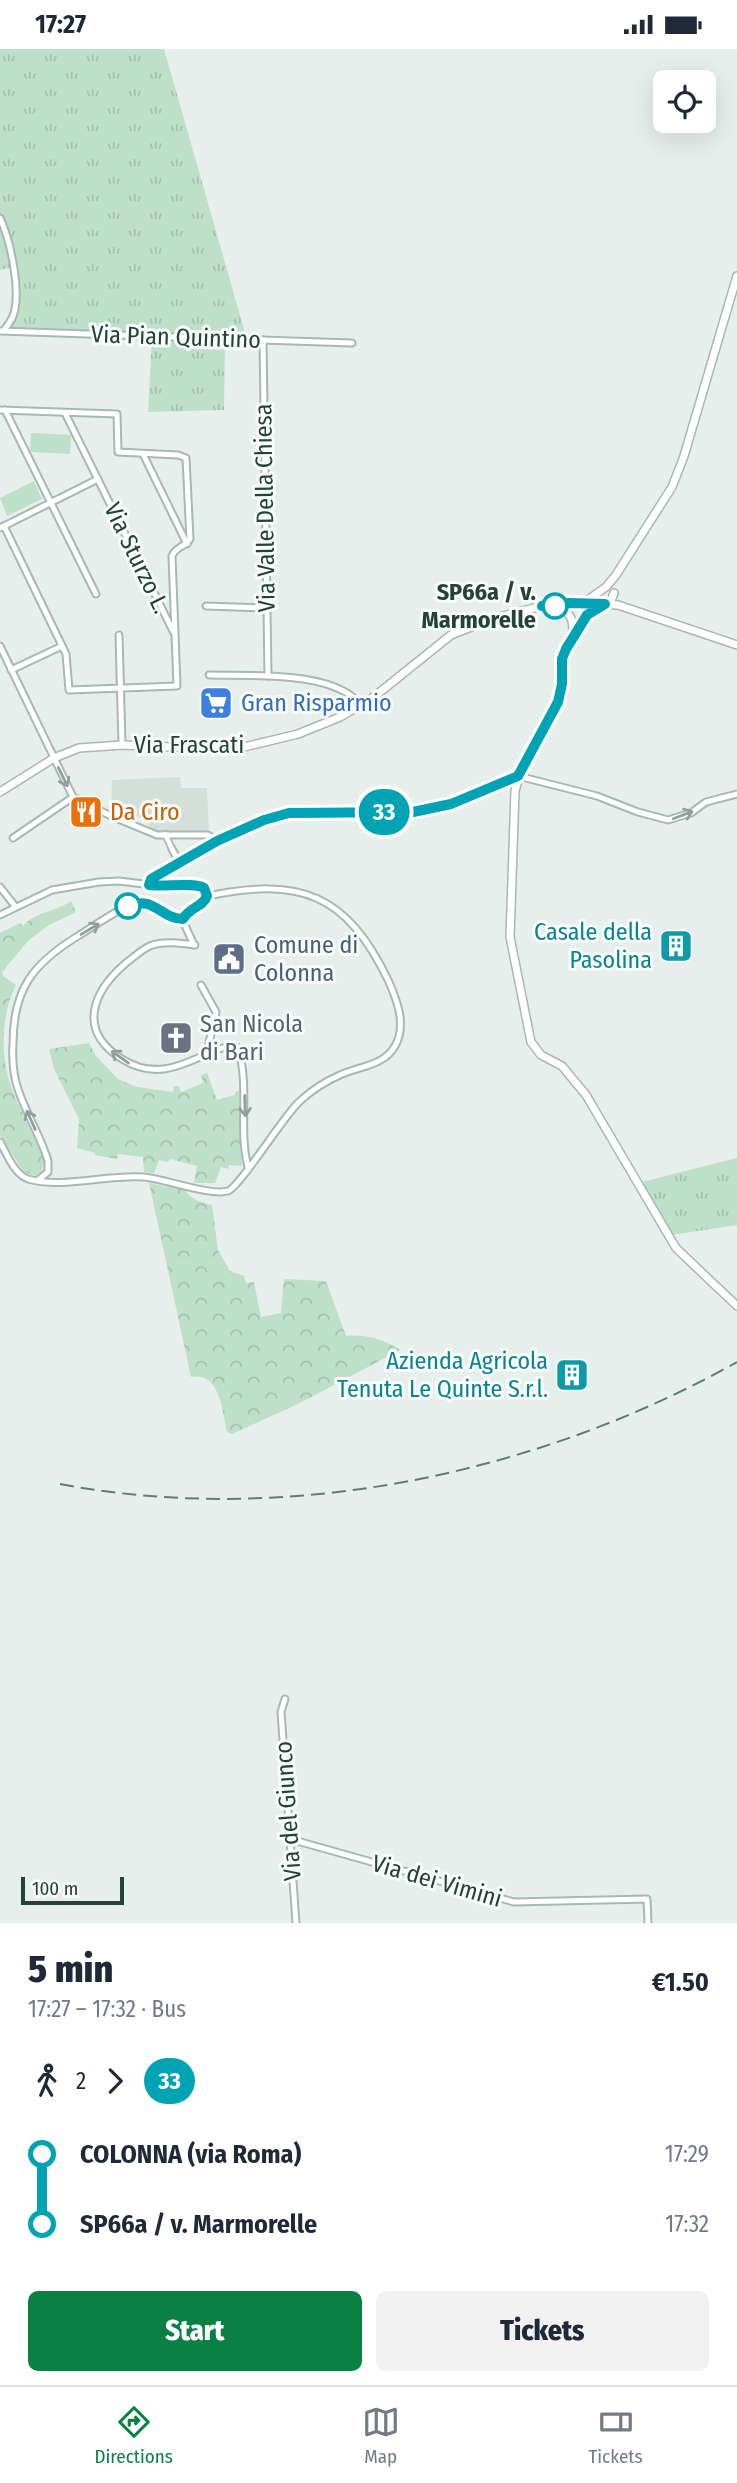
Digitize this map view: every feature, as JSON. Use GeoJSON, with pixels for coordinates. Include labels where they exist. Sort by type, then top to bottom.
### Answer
{"type":"FeatureCollection","features":[{"type":"Feature","properties":{"kind":"street"},"geometry":{"type":"LineString","coordinates":[[0,218],[3,233],[11,245],[16,290],[13,316],[2,331]]}},
{"type":"Feature","properties":{"kind":"street"},"geometry":{"type":"LineString","coordinates":[[583,603],[602,590],[621,569],[678,475],[737,276]]}},
{"type":"Feature","properties":{"kind":"street","name":"Via Pian Quintino"},"geometry":{"type":"LineString","coordinates":[[2,331],[352,343]]}},
{"type":"Feature","properties":{"kind":"street","name":"Via Valle Della Chiesa"},"geometry":{"type":"LineString","coordinates":[[263,340],[268,676]]}},
{"type":"Feature","properties":{"kind":"street"},"geometry":{"type":"LineString","coordinates":[[2,410],[117,414],[118,452],[178,455],[186,458],[190,539],[187,544],[176,549],[172,557],[177,686],[69,690],[66,654],[2,527],[98,479]]}},
{"type":"Feature","properties":{"kind":"street"},"geometry":{"type":"LineString","coordinates":[[2,410],[96,594]]}},
{"type":"Feature","properties":{"kind":"street","name":"Via Sturzo L."},"geometry":{"type":"LineString","coordinates":[[65,413],[175,636]]}},
{"type":"Feature","properties":{"kind":"street"},"geometry":{"type":"LineString","coordinates":[[143,454],[187,544]]}},
{"type":"Feature","properties":{"kind":"street"},"geometry":{"type":"LineString","coordinates":[[621,569],[611,601],[587,615],[562,659],[562,684],[558,702],[518,776],[513,801],[510,937],[531,1042],[541,1055],[562,1066],[586,1095],[676,1248],[737,1305]]}},
{"type":"Feature","properties":{"kind":"street"},"geometry":{"type":"LineString","coordinates":[[602,590],[600,599],[605,604]]}},
{"type":"Feature","properties":{"kind":"street"},"geometry":{"type":"LineString","coordinates":[[614,593],[620,602],[633,609],[737,645]]}},
{"type":"Feature","properties":{"kind":"street","name":"Via Frascati"},"geometry":{"type":"LineString","coordinates":[[0,792],[54,758],[94,745],[244,747],[298,734],[361,706],[447,637],[491,619],[542,606],[564,604],[605,604],[633,609]]}},
{"type":"Feature","properties":{"kind":"street"},"geometry":{"type":"LineString","coordinates":[[206,606],[266,608]]}},
{"type":"Feature","properties":{"kind":"street"},"geometry":{"type":"LineString","coordinates":[[542,606],[557,607],[568,613],[573,622],[572,639]]}},
{"type":"Feature","properties":{"kind":"street"},"geometry":{"type":"LineString","coordinates":[[119,635],[122,745]]}},
{"type":"Feature","properties":{"kind":"street"},"geometry":{"type":"LineString","coordinates":[[0,646],[73,797],[157,835],[208,835],[217,841]]}},
{"type":"Feature","properties":{"kind":"street"},"geometry":{"type":"LineString","coordinates":[[11,670],[62,646]]}},
{"type":"Feature","properties":{"kind":"street"},"geometry":{"type":"LineString","coordinates":[[209,675],[268,676],[327,684],[352,696],[361,706]]}},
{"type":"Feature","properties":{"kind":"street"},"geometry":{"type":"LineString","coordinates":[[149,885],[152,877],[217,841],[264,820],[289,813],[432,810],[518,776],[597,796],[668,820],[691,813],[706,802],[737,794]]}},
{"type":"Feature","properties":{"kind":"street"},"geometry":{"type":"LineString","coordinates":[[13,838],[73,797]]}},
{"type":"Feature","properties":{"kind":"street"},"geometry":{"type":"LineString","coordinates":[[165,834],[179,862]]}},
{"type":"Feature","properties":{"kind":"street"},"geometry":{"type":"LineString","coordinates":[[0,915],[52,890],[99,882],[168,887],[199,884],[207,894]]}},
{"type":"Feature","properties":{"kind":"street"},"geometry":{"type":"LineString","coordinates":[[0,887],[15,907]]}},
{"type":"Feature","properties":{"kind":"street"},"geometry":{"type":"LineString","coordinates":[[0,1142],[20,1174],[27,1178],[59,1182],[137,1177],[222,1192],[235,1187],[303,1098],[337,1076],[373,1064],[388,1055],[397,1041],[401,1021],[393,992],[371,948],[355,927],[332,905],[301,893],[272,888],[207,894]]}},
{"type":"Feature","properties":{"kind":"street"},"geometry":{"type":"LineString","coordinates":[[183,919],[189,910],[203,903],[207,894]]}},
{"type":"Feature","properties":{"kind":"street"},"geometry":{"type":"LineString","coordinates":[[38,1180],[48,1172],[48,1161],[18,1090],[13,1068],[14,1023],[19,995],[30,977],[65,944],[132,904],[141,902],[176,919],[183,919]]}},
{"type":"Feature","properties":{"kind":"street"},"geometry":{"type":"LineString","coordinates":[[183,919],[195,945],[167,943],[143,950],[109,980],[97,999],[93,1014],[95,1027],[101,1039],[119,1058],[142,1068],[170,1068],[229,1046],[236,1046],[240,1051],[245,1098],[245,1153],[248,1167]]}},
{"type":"Feature","properties":{"kind":"street"},"geometry":{"type":"LineString","coordinates":[[201,985],[216,1012],[206,1056]]}},
{"type":"Feature","properties":{"kind":"street","name":"Via del Giunco"},"geometry":{"type":"LineString","coordinates":[[285,1699],[281,1712],[296,1923]]}},
{"type":"Feature","properties":{"kind":"street","name":"Via dei Vimini"},"geometry":{"type":"LineString","coordinates":[[290,1839],[513,1902],[647,1899],[649,1923]]}},
{"type":"Feature","properties":{"kind":"shaded area"},"geometry":{"type":"Polygon","coordinates":[[[180,777],[181,788],[207,788],[209,832],[158,832],[150,830],[148,819],[111,811],[112,780],[180,777]]]}},
{"type":"Feature","properties":{"kind":"green space"},"geometry":{"type":"Polygon","coordinates":[[[0,49],[164,49],[247,340],[225,339],[224,410],[148,412],[152,336],[4,330],[21,289],[13,267],[0,270],[0,49]]]}},
{"type":"Feature","properties":{"kind":"green space"},"geometry":{"type":"Polygon","coordinates":[[[31,433],[71,435],[70,454],[30,452],[31,433]]]}},
{"type":"Feature","properties":{"kind":"green space"},"geometry":{"type":"Polygon","coordinates":[[[34,481],[42,499],[7,516],[0,498],[34,481]]]}},
{"type":"Feature","properties":{"kind":"green space"},"geometry":{"type":"Polygon","coordinates":[[[71,901],[76,912],[49,925],[28,941],[2,972],[3,976],[16,985],[5,1022],[5,1062],[15,1096],[44,1160],[42,1171],[35,1176],[23,1171],[0,1135],[0,933],[20,923],[23,926],[33,918],[71,901]]]}},
{"type":"Feature","properties":{"kind":"green space"},"geometry":{"type":"Polygon","coordinates":[[[89,1043],[95,1055],[118,1079],[137,1087],[173,1092],[174,1086],[179,1086],[181,1092],[203,1083],[201,1075],[207,1073],[217,1100],[235,1095],[235,1092],[239,1091],[242,1166],[229,1165],[228,1169],[221,1167],[215,1183],[194,1183],[197,1166],[170,1159],[168,1162],[159,1160],[154,1173],[144,1172],[143,1157],[118,1154],[117,1159],[77,1148],[79,1119],[54,1069],[49,1049],[89,1043]]]}},
{"type":"Feature","properties":{"kind":"green space"},"geometry":{"type":"Polygon","coordinates":[[[737,1158],[737,1225],[672,1235],[642,1182],[737,1158]]]}},
{"type":"Feature","properties":{"kind":"green space"},"geometry":{"type":"Polygon","coordinates":[[[149,1183],[185,1190],[200,1202],[212,1205],[218,1250],[230,1271],[244,1276],[246,1283],[254,1282],[261,1317],[281,1313],[284,1279],[326,1281],[346,1336],[374,1338],[400,1350],[302,1402],[232,1434],[227,1432],[214,1387],[201,1377],[191,1377],[149,1183]]]}},
{"type":"Feature","properties":{"kind":"railway"},"geometry":{"type":"LineString","coordinates":[[60,1484],[146,1496],[233,1499],[321,1494],[409,1481],[495,1461],[579,1434],[660,1401],[737,1362]]}},
{"type":"Feature","properties":{"kind":"bus line","name":"33"},"geometry":{"type":"LineString","coordinates":[[128,906],[138,902],[146,903],[176,919],[183,919],[189,910],[205,902],[207,896],[204,888],[197,884],[168,887],[149,885],[153,876],[210,844],[264,820],[289,813],[432,810],[518,776],[558,702],[562,684],[562,659],[566,649],[587,615],[605,604],[569,603],[542,606],[555,606]]}},
{"type":"Feature","properties":{"kind":"place","name":"SP66a / v. Marmorelle"},"geometry":{"type":"Point","coordinates":[555,606]}},
{"type":"Feature","properties":{"kind":"place","name":"Gran Risparmio"},"geometry":{"type":"Point","coordinates":[216,703]}},
{"type":"Feature","properties":{"kind":"place","name":"Da Ciro"},"geometry":{"type":"Point","coordinates":[86,812]}},
{"type":"Feature","properties":{"kind":"place","name":"Casale della Pasolina"},"geometry":{"type":"Point","coordinates":[676,946]}},
{"type":"Feature","properties":{"kind":"place","name":"Comune di Colonna"},"geometry":{"type":"Point","coordinates":[229,959]}},
{"type":"Feature","properties":{"kind":"place","name":"San Nicola di Bari"},"geometry":{"type":"Point","coordinates":[176,1038]}},
{"type":"Feature","properties":{"kind":"place","name":"Azienda Agricola Tenuta Le Quinte S.r.l."},"geometry":{"type":"Point","coordinates":[572,1375]}}]}
